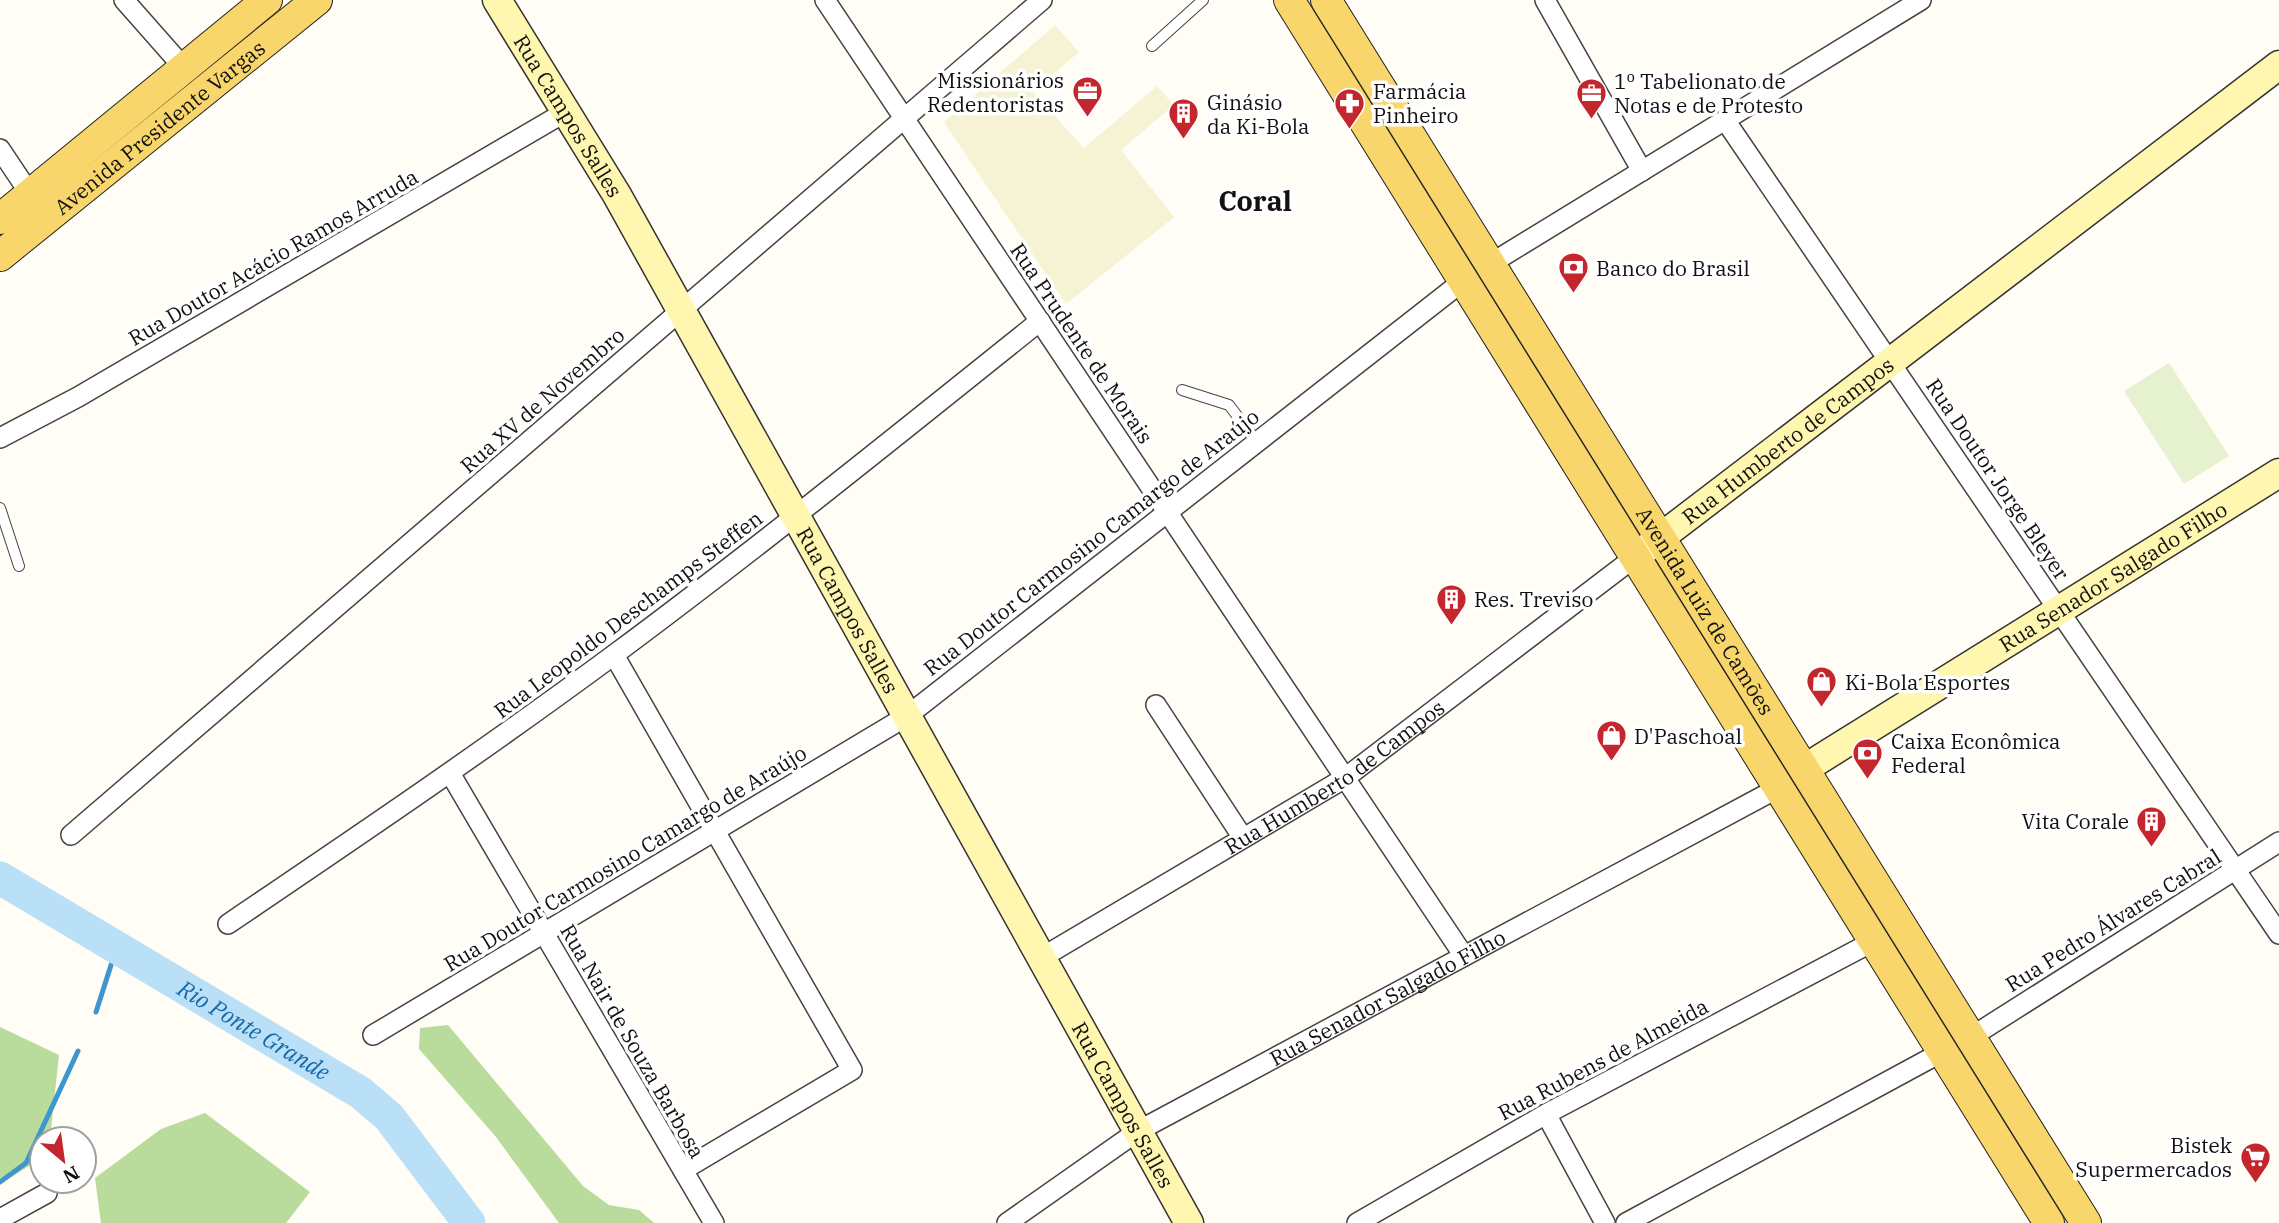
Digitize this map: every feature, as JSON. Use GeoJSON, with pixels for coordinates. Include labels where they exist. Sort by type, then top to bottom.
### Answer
{"type":"FeatureCollection","features":[{"type":"Feature","properties":{"kind":"main road","name":"Avenida Presidente Vargas"},"geometry":{"type":"LineString","coordinates":[[0,219],[267,0]]}},
{"type":"Feature","properties":{"kind":"main road","name":"Avenida Presidente Vargas"},"geometry":{"type":"LineString","coordinates":[[0,256],[317,0]]}},
{"type":"Feature","properties":{"kind":"main road","name":"Rua Campos Salles"},"geometry":{"type":"LineString","coordinates":[[497,0],[567,111],[681,311],[1189,1223]]}},
{"type":"Feature","properties":{"kind":"main road","name":"Avenida Luiz de Camões"},"geometry":{"type":"LineString","coordinates":[[1289,0],[2049,1223]]}},
{"type":"Feature","properties":{"kind":"main road","name":"Avenida Luiz de Camões"},"geometry":{"type":"LineString","coordinates":[[1326,0],[2086,1223]]}},
{"type":"Feature","properties":{"kind":"main road","name":"Rua Humberto de Campos"},"geometry":{"type":"LineString","coordinates":[[1635,557],[2279,65]]}},
{"type":"Feature","properties":{"kind":"main road","name":"Rua Senador Salgado Filho"},"geometry":{"type":"LineString","coordinates":[[1804,769],[2279,473]]}},
{"type":"Feature","properties":{"kind":"street"},"geometry":{"type":"LineString","coordinates":[[124,0],[184,68]]}},
{"type":"Feature","properties":{"kind":"street","name":"Rua Prudente de Morais"},"geometry":{"type":"LineString","coordinates":[[825,0],[1464,956]]}},
{"type":"Feature","properties":{"kind":"street","name":"Rua XV de Novembro"},"geometry":{"type":"LineString","coordinates":[[71,835],[1042,0]]}},
{"type":"Feature","properties":{"kind":"street"},"geometry":{"type":"LineString","coordinates":[[1545,0],[1643,171]]}},
{"type":"Feature","properties":{"kind":"street"},"geometry":{"type":"LineString","coordinates":[[1490,264],[1921,0]]}},
{"type":"Feature","properties":{"kind":"street","name":"Rua Doutor Acácio Ramos Arruda"},"geometry":{"type":"LineString","coordinates":[[0,438],[78,397],[567,111]]}},
{"type":"Feature","properties":{"kind":"street","name":"Rua Doutor Jorge Bleyer"},"geometry":{"type":"LineString","coordinates":[[1726,120],[2279,934]]}},
{"type":"Feature","properties":{"kind":"street"},"geometry":{"type":"LineString","coordinates":[[0,149],[30,194]]}},
{"type":"Feature","properties":{"kind":"street","name":"Rua Doutor Carmosino Camargo de Araújo"},"geometry":{"type":"LineString","coordinates":[[373,1035],[906,716],[1463,281]]}},
{"type":"Feature","properties":{"kind":"street","name":"Rua Leopoldo Deschamps Steffen"},"geometry":{"type":"LineString","coordinates":[[228,924],[450,773],[614,655],[796,518],[1040,321]]}},
{"type":"Feature","properties":{"kind":"street","name":"Rua Humberto de Campos"},"geometry":{"type":"LineString","coordinates":[[1041,958],[1345,778],[1635,557]]}},
{"type":"Feature","properties":{"kind":"street"},"geometry":{"type":"LineString","coordinates":[[614,655],[852,1070],[683,1170]]}},
{"type":"Feature","properties":{"kind":"street"},"geometry":{"type":"LineString","coordinates":[[1156,705],[1243,838]]}},
{"type":"Feature","properties":{"kind":"street","name":"Rua Nair de Souza Barbosa"},"geometry":{"type":"LineString","coordinates":[[450,773],[714,1223]]}},
{"type":"Feature","properties":{"kind":"street","name":"Rua Senador Salgado Filho"},"geometry":{"type":"LineString","coordinates":[[1007,1223],[1138,1131],[1778,788]]}},
{"type":"Feature","properties":{"kind":"street","name":"Rua Pedro Álvares Cabral"},"geometry":{"type":"LineString","coordinates":[[1971,1037],[2279,842]]}},
{"type":"Feature","properties":{"kind":"street","name":"Rua Rubens de Almeida"},"geometry":{"type":"LineString","coordinates":[[1357,1223],[1546,1114],[1874,941]]}},
{"type":"Feature","properties":{"kind":"street"},"geometry":{"type":"LineString","coordinates":[[1626,1223],[1942,1052]]}},
{"type":"Feature","properties":{"kind":"street"},"geometry":{"type":"LineString","coordinates":[[1546,1114],[1605,1223]]}},
{"type":"Feature","properties":{"kind":"street"},"geometry":{"type":"LineString","coordinates":[[0,1219],[43,1195]]}},
{"type":"Feature","properties":{"kind":"lane"},"geometry":{"type":"LineString","coordinates":[[1152,46],[1203,0]]}},
{"type":"Feature","properties":{"kind":"lane"},"geometry":{"type":"LineString","coordinates":[[1182,390],[1229,405],[1257,442]]}},
{"type":"Feature","properties":{"kind":"lane"},"geometry":{"type":"LineString","coordinates":[[0,508],[19,566]]}},
{"type":"Feature","properties":{"kind":"shaded area"},"geometry":{"type":"Polygon","coordinates":[[[1055,25],[1079,52],[1033,92],[1084,148],[1157,86],[1174,105],[1121,150],[1174,217],[1066,304],[944,122],[1055,25]]]}},
{"type":"Feature","properties":{"kind":"green space"},"geometry":{"type":"Polygon","coordinates":[[[1303,0],[1314,0],[1633,528],[1303,0]]]}},
{"type":"Feature","properties":{"kind":"green space"},"geometry":{"type":"Polygon","coordinates":[[[2169,363],[2229,456],[2184,484],[2124,391],[2169,363]]]}},
{"type":"Feature","properties":{"kind":"green space"},"geometry":{"type":"Polygon","coordinates":[[[1737,697],[1753,714],[2071,1223],[2059,1223],[1737,697]]]}},
{"type":"Feature","properties":{"kind":"green space"},"geometry":{"type":"Polygon","coordinates":[[[448,1025],[583,1186],[609,1205],[639,1210],[654,1223],[559,1223],[496,1137],[419,1049],[420,1028],[448,1025]]]}},
{"type":"Feature","properties":{"kind":"green space"},"geometry":{"type":"Polygon","coordinates":[[[0,1027],[59,1055],[52,1125],[28,1125],[28,1167],[0,1184],[0,1027]]]}},
{"type":"Feature","properties":{"kind":"green space"},"geometry":{"type":"Polygon","coordinates":[[[205,1113],[310,1192],[286,1223],[101,1223],[98,1176],[161,1129],[205,1113]]]}},
{"type":"Feature","properties":{"kind":"waterway","name":"Rio Ponte Grande"},"geometry":{"type":"LineString","coordinates":[[0,878],[361,1093],[389,1117],[469,1223]]}},
{"type":"Feature","properties":{"kind":"waterway"},"geometry":{"type":"LineString","coordinates":[[96,1012],[113,959],[112,944]]}},
{"type":"Feature","properties":{"kind":"waterway"},"geometry":{"type":"LineString","coordinates":[[0,1182],[26,1163],[78,1051]]}},
{"type":"Feature","properties":{"kind":"place","name":"Missionários Redentoristas"},"geometry":{"type":"Point","coordinates":[1087,119]}},
{"type":"Feature","properties":{"kind":"place","name":"1º Tabelionato de Notas e de Protesto"},"geometry":{"type":"Point","coordinates":[1591,120]}},
{"type":"Feature","properties":{"kind":"place","name":"Farmácia Pinheiro"},"geometry":{"type":"Point","coordinates":[1350,130]}},
{"type":"Feature","properties":{"kind":"place","name":"Ginásio da Ki-Bola"},"geometry":{"type":"Point","coordinates":[1184,141]}},
{"type":"Feature","properties":{"kind":"place","name":"Banco do Brasil"},"geometry":{"type":"Point","coordinates":[1573,295]}},
{"type":"Feature","properties":{"kind":"place","name":"Res. Treviso"},"geometry":{"type":"Point","coordinates":[1451,626]}},
{"type":"Feature","properties":{"kind":"place","name":"Ki-Bola Esportes"},"geometry":{"type":"Point","coordinates":[1822,709]}},
{"type":"Feature","properties":{"kind":"place","name":"D'Paschoal"},"geometry":{"type":"Point","coordinates":[1611,763]}},
{"type":"Feature","properties":{"kind":"place","name":"Caixa Econômica Federal"},"geometry":{"type":"Point","coordinates":[1868,780]}},
{"type":"Feature","properties":{"kind":"place","name":"Vita Corale"},"geometry":{"type":"Point","coordinates":[2152,848]}},
{"type":"Feature","properties":{"kind":"place","name":"Bistek Supermercados"},"geometry":{"type":"Point","coordinates":[2255,1184]}},
{"type":"Feature","properties":{"kind":"district","name":"Coral"},"geometry":{"type":"Point","coordinates":[1255,200]}}]}
